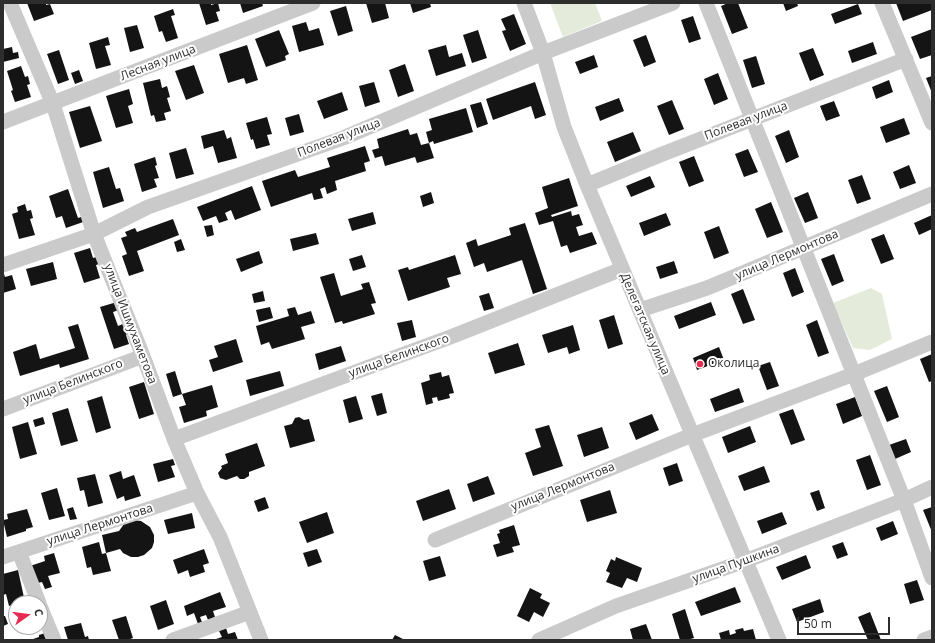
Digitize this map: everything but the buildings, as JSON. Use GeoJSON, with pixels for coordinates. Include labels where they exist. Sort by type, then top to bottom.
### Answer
{"type":"FeatureCollection","features":[{"type":"Feature","properties":{"kind":"street","name":"улица Ишмухаметова"},"geometry":{"type":"LineString","coordinates":[[10,3],[53,104],[94,234],[143,356],[174,439],[197,493],[220,537],[261,640]]}},
{"type":"Feature","properties":{"kind":"street","name":"Лесная улица"},"geometry":{"type":"LineString","coordinates":[[3,122],[313,3]]}},
{"type":"Feature","properties":{"kind":"street","name":"Делегатская улица"},"geometry":{"type":"LineString","coordinates":[[524,3],[543,53],[564,127],[587,185],[779,640]]}},
{"type":"Feature","properties":{"kind":"street","name":"Полевая улица"},"geometry":{"type":"LineString","coordinates":[[3,265],[94,234],[148,207],[343,138],[543,53],[672,3]]}},
{"type":"Feature","properties":{"kind":"street"},"geometry":{"type":"LineString","coordinates":[[706,3],[904,500],[932,578]]}},
{"type":"Feature","properties":{"kind":"street"},"geometry":{"type":"LineString","coordinates":[[882,3],[932,123]]}},
{"type":"Feature","properties":{"kind":"street","name":"Полевая улица"},"geometry":{"type":"LineString","coordinates":[[587,185],[906,58]]}},
{"type":"Feature","properties":{"kind":"street","name":"улица Лермонтова"},"geometry":{"type":"LineString","coordinates":[[640,310],[707,288],[932,194]]}},
{"type":"Feature","properties":{"kind":"street","name":"улица Белинского"},"geometry":{"type":"LineString","coordinates":[[174,439],[453,336],[622,269]]}},
{"type":"Feature","properties":{"kind":"street","name":"улица Лермонтова"},"geometry":{"type":"LineString","coordinates":[[436,540],[692,435],[854,374],[932,342]]}},
{"type":"Feature","properties":{"kind":"street","name":"улица Белинского"},"geometry":{"type":"LineString","coordinates":[[3,409],[143,356]]}},
{"type":"Feature","properties":{"kind":"street","name":"улица Пушкина"},"geometry":{"type":"LineString","coordinates":[[539,640],[616,606],[745,561],[904,500],[932,487]]}},
{"type":"Feature","properties":{"kind":"street","name":"улица Лермонтова"},"geometry":{"type":"LineString","coordinates":[[3,557],[197,493]]}},
{"type":"Feature","properties":{"kind":"street"},"geometry":{"type":"LineString","coordinates":[[19,552],[36,595]]}},
{"type":"Feature","properties":{"kind":"street"},"geometry":{"type":"LineString","coordinates":[[173,640],[250,612]]}},
{"type":"Feature","properties":{"kind":"street"},"geometry":{"type":"LineString","coordinates":[[48,625],[54,640]]}},
{"type":"Feature","properties":{"kind":"street"},"geometry":{"type":"LineString","coordinates":[[924,640],[932,637]]}},
{"type":"Feature","properties":{"kind":"green space"},"geometry":{"type":"Polygon","coordinates":[[[550,3],[595,3],[602,21],[563,37],[550,3]]]}},
{"type":"Feature","properties":{"kind":"green space"},"geometry":{"type":"Polygon","coordinates":[[[871,288],[882,294],[892,339],[870,350],[853,348],[833,303],[871,288]]]}},
{"type":"Feature","properties":{"kind":"place","name":"Околица"},"geometry":{"type":"Point","coordinates":[700,364]}}]}
